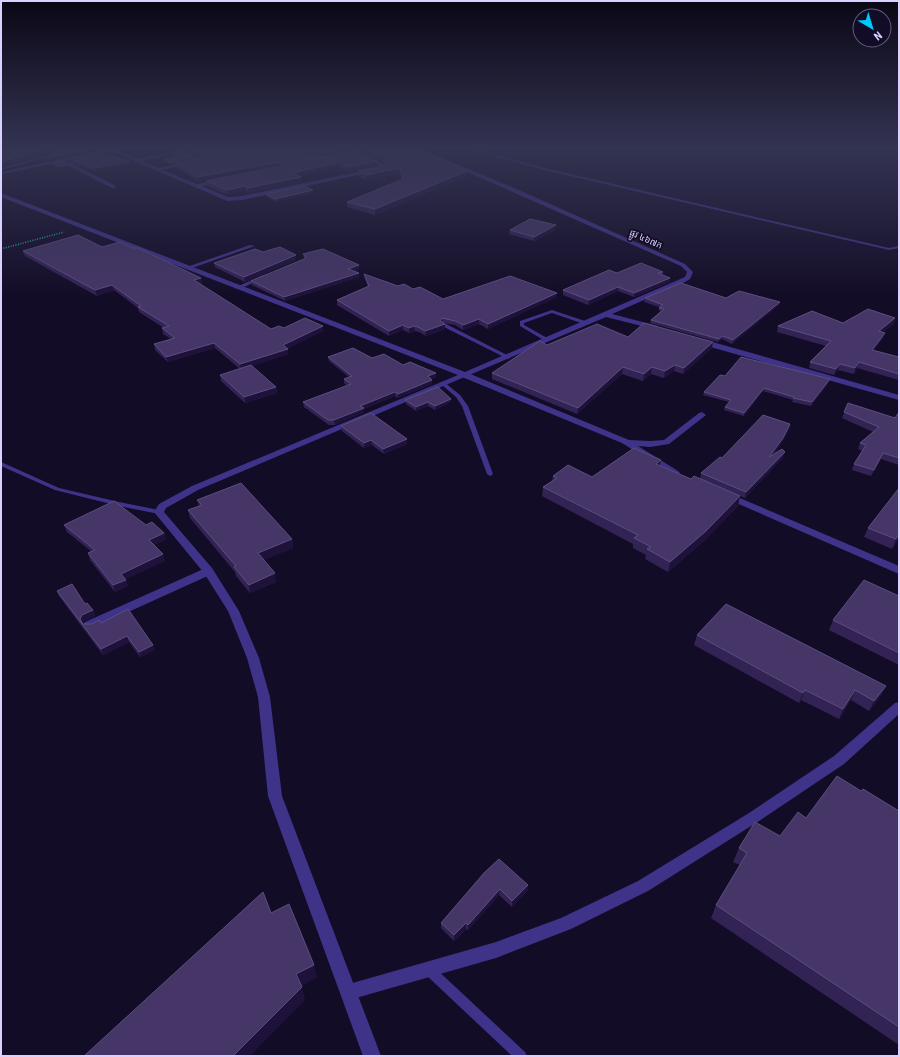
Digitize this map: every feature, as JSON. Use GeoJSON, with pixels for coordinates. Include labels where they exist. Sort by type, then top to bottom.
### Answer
{"type":"FeatureCollection","features":[{"type":"Feature","properties":{"kind":"street"},"geometry":{"type":"LineString","coordinates":[[9,198],[465,376],[625,441],[669,471],[684,477]]}},
{"type":"Feature","properties":{"kind":"street"},"geometry":{"type":"LineString","coordinates":[[225,198],[237,198]]}},
{"type":"Feature","properties":{"kind":"street","name":"ផ្លូវ ៤៦៧ក"},"geometry":{"type":"LineString","coordinates":[[533,198],[683,265],[690,272],[688,278],[683,281],[607,315]]}},
{"type":"Feature","properties":{"kind":"street"},"geometry":{"type":"LineString","coordinates":[[187,268],[252,246]]}},
{"type":"Feature","properties":{"kind":"street"},"geometry":{"type":"LineString","coordinates":[[237,288],[273,273]]}},
{"type":"Feature","properties":{"kind":"street"},"geometry":{"type":"LineString","coordinates":[[372,1056],[275,796],[268,744],[264,697],[253,658],[233,611],[208,571],[159,512],[162,506],[194,488],[465,376],[607,315],[661,330]]}},
{"type":"Feature","properties":{"kind":"street"},"geometry":{"type":"LineString","coordinates":[[691,339],[899,398]]}},
{"type":"Feature","properties":{"kind":"street"},"geometry":{"type":"LineString","coordinates":[[625,441],[650,444],[666,442],[702,415]]}},
{"type":"Feature","properties":{"kind":"street"},"geometry":{"type":"LineString","coordinates":[[719,492],[899,570]]}},
{"type":"Feature","properties":{"kind":"street"},"geometry":{"type":"LineString","coordinates":[[89,625],[208,571]]}},
{"type":"Feature","properties":{"kind":"street"},"geometry":{"type":"LineString","coordinates":[[349,992],[496,950],[565,924],[643,886],[754,817],[839,760],[899,707]]}},
{"type":"Feature","properties":{"kind":"lane"},"geometry":{"type":"LineString","coordinates":[[671,198],[889,249],[899,247]]}},
{"type":"Feature","properties":{"kind":"lane"},"geometry":{"type":"LineString","coordinates":[[547,340],[526,329],[522,326],[522,322],[552,311],[586,324]]}},
{"type":"Feature","properties":{"kind":"lane"},"geometry":{"type":"LineString","coordinates":[[444,325],[508,357]]}},
{"type":"Feature","properties":{"kind":"lane"},"geometry":{"type":"LineString","coordinates":[[444,384],[458,396],[465,406],[490,474]]}},
{"type":"Feature","properties":{"kind":"lane"},"geometry":{"type":"LineString","coordinates":[[1,464],[57,489],[159,512]]}},
{"type":"Feature","properties":{"kind":"lane"},"geometry":{"type":"LineString","coordinates":[[429,970],[521,1056]]}},
{"type":"Feature","properties":{"kind":"path"},"geometry":{"type":"LineString","coordinates":[[1,249],[82,227]]}},
{"type":"Feature","properties":{"kind":"building"},"geometry":{"type":"Polygon","coordinates":[[[356,198],[401,198],[375,209],[347,202],[356,198]]]}},
{"type":"Feature","properties":{"kind":"building"},"geometry":{"type":"Polygon","coordinates":[[[530,219],[556,225],[534,237],[510,230],[530,219]]]}},
{"type":"Feature","properties":{"kind":"building"},"geometry":{"type":"Polygon","coordinates":[[[78,235],[102,247],[120,242],[133,248],[138,248],[201,278],[194,280],[271,329],[279,326],[284,328],[305,318],[323,326],[283,345],[288,349],[240,364],[214,343],[166,357],[154,344],[175,338],[162,328],[169,326],[138,307],[141,306],[112,285],[95,290],[23,251],[78,235]]]}},
{"type":"Feature","properties":{"kind":"building"},"geometry":{"type":"Polygon","coordinates":[[[280,247],[296,255],[244,277],[214,263],[255,249],[263,252],[280,247]]]}},
{"type":"Feature","properties":{"kind":"building"},"geometry":{"type":"Polygon","coordinates":[[[323,249],[359,265],[348,269],[359,273],[284,297],[251,281],[304,259],[306,257],[303,254],[323,249]]]}},
{"type":"Feature","properties":{"kind":"building"},"geometry":{"type":"Polygon","coordinates":[[[641,263],[663,272],[658,273],[670,278],[634,293],[618,287],[589,300],[563,290],[609,270],[617,273],[641,263]]]}},
{"type":"Feature","properties":{"kind":"building"},"geometry":{"type":"Polygon","coordinates":[[[364,274],[398,286],[404,284],[413,289],[420,287],[443,299],[510,276],[557,293],[488,324],[479,319],[463,325],[455,321],[442,318],[440,321],[445,324],[425,331],[418,327],[414,326],[409,328],[403,325],[389,331],[337,300],[369,286],[364,274]]]}},
{"type":"Feature","properties":{"kind":"building"},"geometry":{"type":"Polygon","coordinates":[[[681,283],[726,298],[739,291],[780,302],[733,340],[723,336],[719,339],[651,320],[664,309],[659,308],[663,305],[645,298],[681,283]]]}},
{"type":"Feature","properties":{"kind":"building"},"geometry":{"type":"Polygon","coordinates":[[[868,309],[895,318],[879,331],[885,333],[872,350],[899,357],[899,374],[859,362],[855,368],[840,364],[836,369],[810,362],[831,341],[778,326],[812,311],[843,323],[868,309]]]}},
{"type":"Feature","properties":{"kind":"building"},"geometry":{"type":"Polygon","coordinates":[[[644,323],[713,342],[684,368],[675,365],[665,371],[652,367],[644,374],[623,367],[578,408],[492,373],[540,341],[547,345],[597,324],[628,337],[644,323]]]}},
{"type":"Feature","properties":{"kind":"building"},"geometry":{"type":"Polygon","coordinates":[[[353,348],[372,358],[384,354],[403,365],[410,362],[436,373],[428,376],[432,380],[398,394],[395,392],[360,406],[364,408],[334,420],[328,420],[303,402],[351,384],[344,379],[352,376],[328,357],[353,348]]]}},
{"type":"Feature","properties":{"kind":"building"},"geometry":{"type":"Polygon","coordinates":[[[741,357],[830,379],[812,402],[793,398],[794,397],[764,388],[744,413],[725,407],[731,400],[704,392],[720,375],[725,376],[741,357]]]}},
{"type":"Feature","properties":{"kind":"building"},"geometry":{"type":"Polygon","coordinates":[[[251,365],[276,387],[244,397],[220,375],[251,365]]]}},
{"type":"Feature","properties":{"kind":"building"},"geometry":{"type":"Polygon","coordinates":[[[438,387],[451,399],[435,406],[428,402],[416,407],[405,400],[438,387]]]}},
{"type":"Feature","properties":{"kind":"building"},"geometry":{"type":"Polygon","coordinates":[[[848,403],[895,418],[899,412],[899,458],[883,453],[874,470],[854,464],[866,445],[860,443],[879,427],[844,412],[848,403]]]}},
{"type":"Feature","properties":{"kind":"building"},"geometry":{"type":"Polygon","coordinates":[[[371,413],[407,439],[383,449],[371,440],[364,443],[341,426],[371,413]]]}},
{"type":"Feature","properties":{"kind":"building"},"geometry":{"type":"Polygon","coordinates":[[[763,415],[790,424],[783,438],[769,457],[782,449],[785,452],[746,492],[701,473],[720,457],[722,458],[763,415]]]}},
{"type":"Feature","properties":{"kind":"building"},"geometry":{"type":"Polygon","coordinates":[[[634,448],[661,460],[656,464],[691,479],[694,476],[740,496],[706,531],[670,562],[647,549],[651,547],[634,538],[638,535],[543,487],[557,478],[553,476],[568,465],[592,477],[634,448]]]}},
{"type":"Feature","properties":{"kind":"building"},"geometry":{"type":"Polygon","coordinates":[[[241,483],[292,539],[258,553],[275,573],[249,585],[234,567],[236,566],[188,510],[202,505],[197,500],[241,483]]]}},
{"type":"Feature","properties":{"kind":"building"},"geometry":{"type":"Polygon","coordinates":[[[899,488],[899,534],[896,539],[868,528],[899,488]]]}},
{"type":"Feature","properties":{"kind":"building"},"geometry":{"type":"Polygon","coordinates":[[[114,501],[146,525],[152,522],[164,533],[149,540],[163,554],[121,574],[126,580],[113,585],[88,553],[95,550],[64,525],[114,501]]]}},
{"type":"Feature","properties":{"kind":"building"},"geometry":{"type":"Polygon","coordinates":[[[864,580],[899,596],[899,653],[833,620],[864,580]]]}},
{"type":"Feature","properties":{"kind":"building"},"geometry":{"type":"Polygon","coordinates":[[[72,584],[85,604],[87,603],[93,610],[82,615],[80,619],[83,624],[92,624],[99,620],[101,623],[128,609],[153,645],[139,652],[127,636],[101,649],[57,591],[72,584]]]}},
{"type":"Feature","properties":{"kind":"building"},"geometry":{"type":"Polygon","coordinates":[[[726,604],[886,686],[874,701],[855,690],[843,709],[805,690],[803,693],[697,635],[726,604]]]}},
{"type":"Feature","properties":{"kind":"building"},"geometry":{"type":"Polygon","coordinates":[[[837,776],[861,791],[863,789],[899,811],[899,1027],[716,905],[747,853],[739,848],[755,822],[780,836],[798,812],[806,818],[837,776]]]}},
{"type":"Feature","properties":{"kind":"building"},"geometry":{"type":"Polygon","coordinates":[[[499,859],[528,885],[512,901],[500,889],[468,925],[466,923],[454,935],[441,923],[484,873],[499,859]]]}},
{"type":"Feature","properties":{"kind":"building"},"geometry":{"type":"Polygon","coordinates":[[[263,892],[271,913],[289,904],[314,965],[296,974],[302,987],[233,1056],[84,1056],[263,892]]]}}]}
